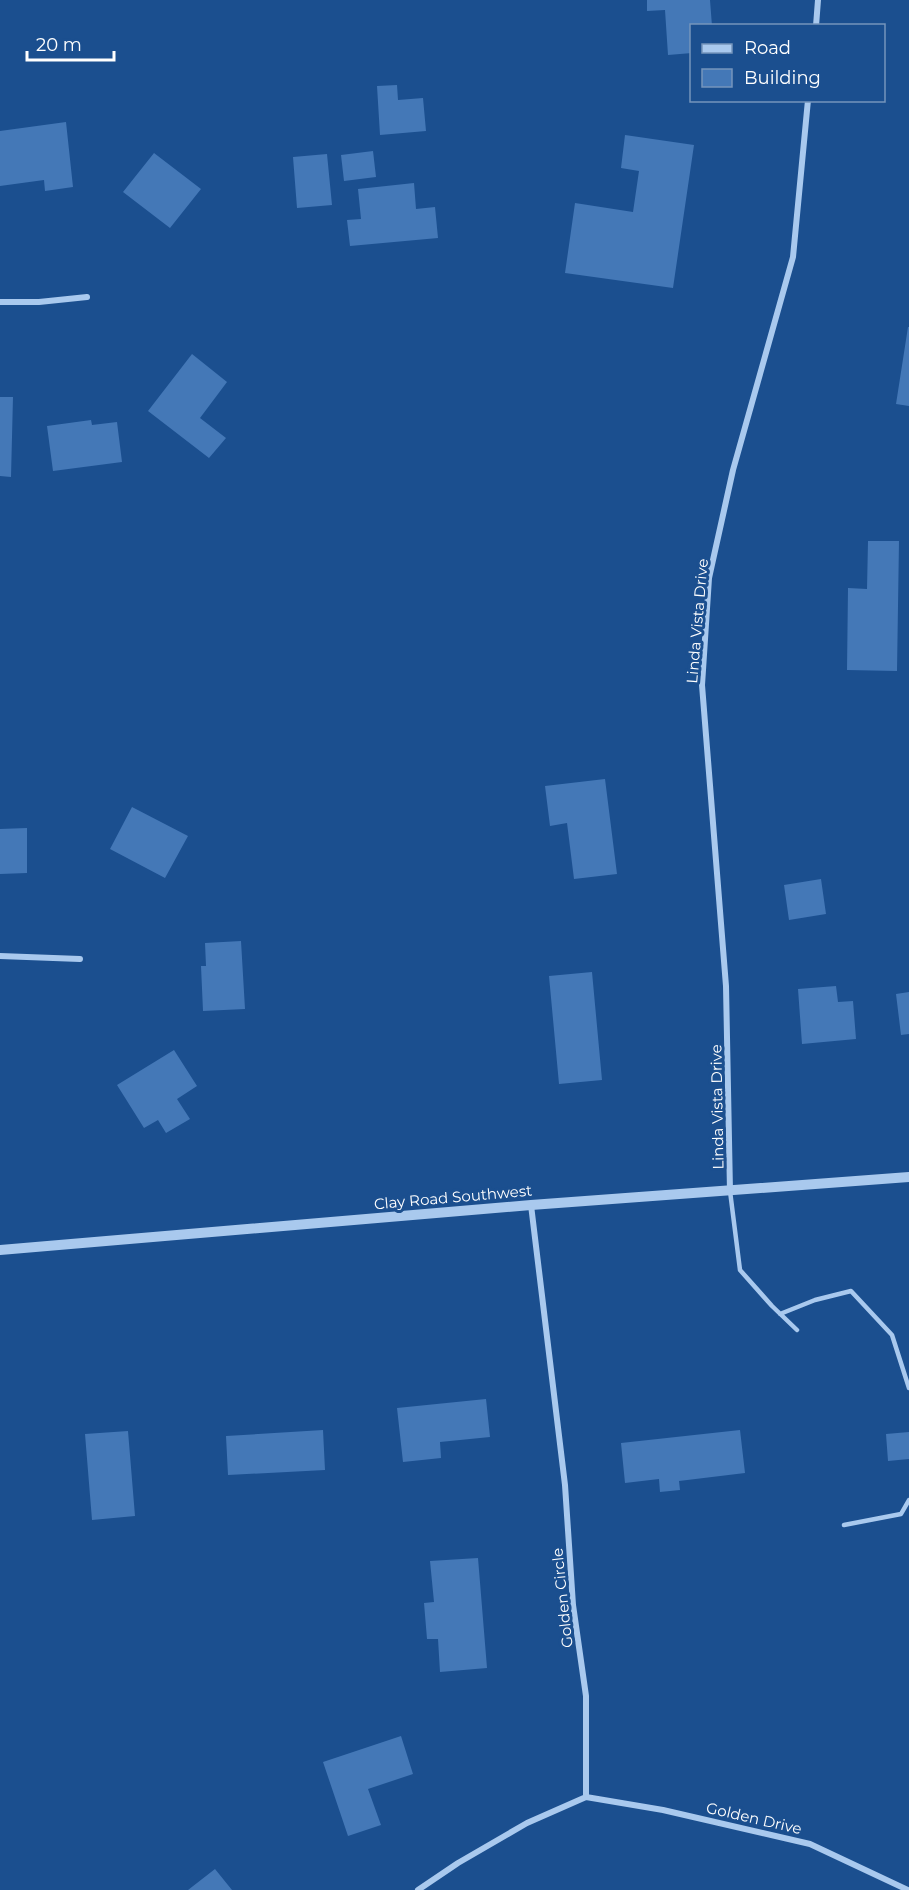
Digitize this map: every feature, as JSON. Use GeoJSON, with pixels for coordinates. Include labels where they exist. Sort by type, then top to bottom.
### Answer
{"type":"FeatureCollection","features":[{"type":"Feature","properties":{"kind":"street"},"geometry":{"type":"LineString","coordinates":[[816,24],[818,0]]}},
{"type":"Feature","properties":{"kind":"street","name":"Linda Vista Drive"},"geometry":{"type":"LineString","coordinates":[[730,1191],[726,986],[702,686],[709,578],[733,470],[793,257],[808,102]]}},
{"type":"Feature","properties":{"kind":"street"},"geometry":{"type":"LineString","coordinates":[[0,302],[39,302],[87,297]]}},
{"type":"Feature","properties":{"kind":"street"},"geometry":{"type":"LineString","coordinates":[[0,956],[80,958]]}},
{"type":"Feature","properties":{"kind":"street","name":"Clay Road Southwest"},"geometry":{"type":"LineString","coordinates":[[0,1250],[531,1205],[909,1177]]}},
{"type":"Feature","properties":{"kind":"street","name":"Golden Circle"},"geometry":{"type":"LineString","coordinates":[[531,1205],[565,1485],[573,1605],[586,1696],[586,1797]]}},
{"type":"Feature","properties":{"kind":"street"},"geometry":{"type":"LineString","coordinates":[[418,1890],[458,1863],[527,1823],[586,1797]]}},
{"type":"Feature","properties":{"kind":"street","name":"Golden Drive"},"geometry":{"type":"LineString","coordinates":[[586,1797],[663,1810],[810,1844],[908,1890]]}},
{"type":"Feature","properties":{"kind":"lane"},"geometry":{"type":"LineString","coordinates":[[730,1191],[740,1270],[797,1330]]}},
{"type":"Feature","properties":{"kind":"lane"},"geometry":{"type":"LineString","coordinates":[[780,1314],[815,1300],[851,1292],[892,1335],[909,1388]]}},
{"type":"Feature","properties":{"kind":"lane"},"geometry":{"type":"LineString","coordinates":[[844,1525],[901,1514],[909,1500]]}},
{"type":"Feature","properties":{"kind":"building"},"geometry":{"type":"Polygon","coordinates":[[[647,0],[710,0],[712,24],[690,24],[690,53],[668,55],[665,10],[647,11],[647,0]]]}},
{"type":"Feature","properties":{"kind":"building"},"geometry":{"type":"Polygon","coordinates":[[[397,85],[398,100],[423,98],[426,131],[380,135],[377,86],[397,85]]]}},
{"type":"Feature","properties":{"kind":"building"},"geometry":{"type":"Polygon","coordinates":[[[66,122],[73,187],[45,191],[44,180],[0,186],[0,131],[66,122]]]}},
{"type":"Feature","properties":{"kind":"building"},"geometry":{"type":"Polygon","coordinates":[[[625,135],[694,145],[673,288],[565,273],[575,203],[633,212],[639,171],[621,168],[625,135]]]}},
{"type":"Feature","properties":{"kind":"building"},"geometry":{"type":"Polygon","coordinates":[[[373,151],[376,177],[344,181],[341,155],[373,151]]]}},
{"type":"Feature","properties":{"kind":"building"},"geometry":{"type":"Polygon","coordinates":[[[154,153],[201,189],[170,228],[123,192],[154,153]]]}},
{"type":"Feature","properties":{"kind":"building"},"geometry":{"type":"Polygon","coordinates":[[[327,154],[332,205],[297,208],[293,157],[327,154]]]}},
{"type":"Feature","properties":{"kind":"building"},"geometry":{"type":"Polygon","coordinates":[[[414,183],[416,209],[435,207],[438,238],[350,246],[347,220],[361,219],[358,189],[414,183]]]}},
{"type":"Feature","properties":{"kind":"building"},"geometry":{"type":"Polygon","coordinates":[[[909,327],[909,406],[896,404],[909,327]]]}},
{"type":"Feature","properties":{"kind":"building"},"geometry":{"type":"Polygon","coordinates":[[[192,354],[227,382],[200,418],[226,438],[209,458],[148,411],[192,354]]]}},
{"type":"Feature","properties":{"kind":"building"},"geometry":{"type":"Polygon","coordinates":[[[0,397],[13,397],[11,477],[0,476],[0,397]]]}},
{"type":"Feature","properties":{"kind":"building"},"geometry":{"type":"Polygon","coordinates":[[[91,420],[92,425],[117,422],[122,462],[53,471],[47,426],[91,420]]]}},
{"type":"Feature","properties":{"kind":"building"},"geometry":{"type":"Polygon","coordinates":[[[868,541],[899,541],[897,671],[847,670],[848,588],[867,589],[868,541]]]}},
{"type":"Feature","properties":{"kind":"building"},"geometry":{"type":"Polygon","coordinates":[[[605,779],[617,874],[574,879],[567,823],[550,826],[545,786],[605,779]]]}},
{"type":"Feature","properties":{"kind":"building"},"geometry":{"type":"Polygon","coordinates":[[[132,807],[188,836],[165,878],[110,849],[132,807]]]}},
{"type":"Feature","properties":{"kind":"building"},"geometry":{"type":"Polygon","coordinates":[[[27,828],[27,873],[0,874],[0,829],[27,828]]]}},
{"type":"Feature","properties":{"kind":"building"},"geometry":{"type":"Polygon","coordinates":[[[821,879],[826,914],[789,920],[784,885],[821,879]]]}},
{"type":"Feature","properties":{"kind":"building"},"geometry":{"type":"Polygon","coordinates":[[[241,941],[245,1009],[203,1011],[201,966],[206,966],[205,943],[241,941]]]}},
{"type":"Feature","properties":{"kind":"building"},"geometry":{"type":"Polygon","coordinates":[[[592,972],[602,1080],[559,1084],[549,976],[592,972]]]}},
{"type":"Feature","properties":{"kind":"building"},"geometry":{"type":"Polygon","coordinates":[[[836,986],[838,1002],[853,1001],[856,1039],[802,1044],[798,989],[836,986]]]}},
{"type":"Feature","properties":{"kind":"building"},"geometry":{"type":"Polygon","coordinates":[[[909,992],[909,1034],[901,1035],[896,994],[909,992]]]}},
{"type":"Feature","properties":{"kind":"building"},"geometry":{"type":"Polygon","coordinates":[[[174,1050],[197,1086],[177,1099],[190,1119],[166,1133],[158,1120],[144,1128],[117,1085],[174,1050]]]}},
{"type":"Feature","properties":{"kind":"building"},"geometry":{"type":"Polygon","coordinates":[[[486,1399],[490,1437],[440,1442],[441,1458],[403,1462],[397,1408],[486,1399]]]}},
{"type":"Feature","properties":{"kind":"building"},"geometry":{"type":"Polygon","coordinates":[[[323,1430],[325,1470],[228,1475],[226,1436],[323,1430]]]}},
{"type":"Feature","properties":{"kind":"building"},"geometry":{"type":"Polygon","coordinates":[[[740,1430],[745,1473],[679,1481],[680,1490],[660,1492],[659,1479],[625,1483],[621,1443],[740,1430]]]}},
{"type":"Feature","properties":{"kind":"building"},"geometry":{"type":"Polygon","coordinates":[[[128,1431],[135,1516],[92,1520],[85,1434],[128,1431]]]}},
{"type":"Feature","properties":{"kind":"building"},"geometry":{"type":"Polygon","coordinates":[[[909,1432],[909,1459],[888,1461],[886,1434],[909,1432]]]}},
{"type":"Feature","properties":{"kind":"building"},"geometry":{"type":"Polygon","coordinates":[[[478,1558],[487,1668],[440,1672],[438,1639],[427,1639],[424,1603],[434,1602],[430,1561],[478,1558]]]}},
{"type":"Feature","properties":{"kind":"building"},"geometry":{"type":"Polygon","coordinates":[[[401,1736],[413,1774],[368,1789],[381,1825],[348,1836],[323,1762],[401,1736]]]}},
{"type":"Feature","properties":{"kind":"building"},"geometry":{"type":"Polygon","coordinates":[[[215,1869],[232,1890],[188,1890],[215,1869]]]}}]}
